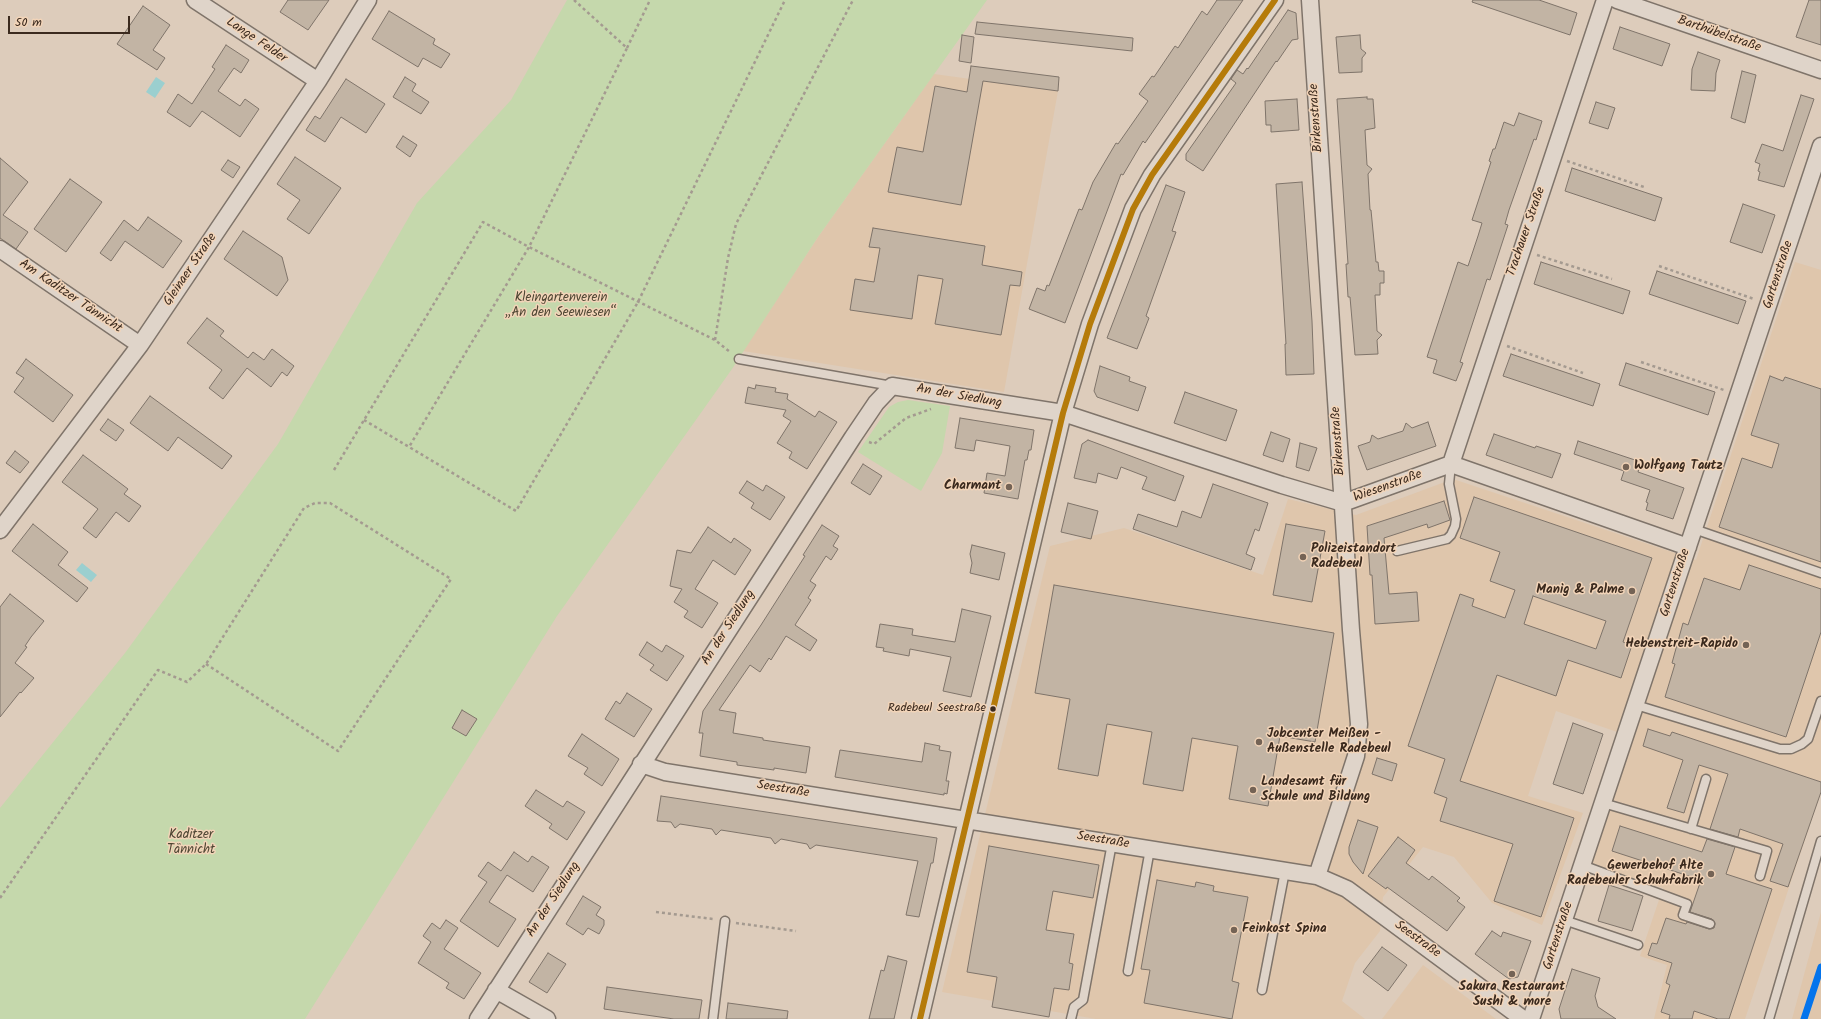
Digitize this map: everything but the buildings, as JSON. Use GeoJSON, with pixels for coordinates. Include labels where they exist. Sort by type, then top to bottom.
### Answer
{"type":"FeatureCollection","features":[{"type":"Feature","properties":{"kind":"street","name":"Lange Felder"},"geometry":{"type":"LineString","coordinates":[[195,0],[318,81]]}},
{"type":"Feature","properties":{"kind":"street","name":"Gleinaer Straße"},"geometry":{"type":"LineString","coordinates":[[0,530],[140,345],[318,81],[368,0]]}},
{"type":"Feature","properties":{"kind":"street"},"geometry":{"type":"LineString","coordinates":[[920,1019],[1063,413],[1090,324],[1133,209],[1152,175],[1275,0]]}},
{"type":"Feature","properties":{"kind":"street","name":"Birkenstraße"},"geometry":{"type":"LineString","coordinates":[[1310,0],[1359,724],[1356,756],[1317,876]]}},
{"type":"Feature","properties":{"kind":"street","name":"Trachauer Straße"},"geometry":{"type":"LineString","coordinates":[[1451,464],[1605,0]]}},
{"type":"Feature","properties":{"kind":"street","name":"Barthübelstraße"},"geometry":{"type":"LineString","coordinates":[[1617,0],[1821,70]]}},
{"type":"Feature","properties":{"kind":"street","name":"Gartenstraße"},"geometry":{"type":"LineString","coordinates":[[1531,1019],[1821,146]]}},
{"type":"Feature","properties":{"kind":"street","name":"Am Kaditzer Tännicht"},"geometry":{"type":"LineString","coordinates":[[0,249],[140,345]]}},
{"type":"Feature","properties":{"kind":"street","name":"An der Siedlung"},"geometry":{"type":"LineString","coordinates":[[478,1019],[853,437],[876,403],[892,386],[1063,413]]}},
{"type":"Feature","properties":{"kind":"street","name":"Wiesenstraße"},"geometry":{"type":"LineString","coordinates":[[1063,413],[1282,485],[1343,503],[1451,464]]}},
{"type":"Feature","properties":{"kind":"street"},"geometry":{"type":"LineString","coordinates":[[1451,464],[1688,547]]}},
{"type":"Feature","properties":{"kind":"street","name":"Seestraße"},"geometry":{"type":"LineString","coordinates":[[641,764],[665,772],[1317,876],[1347,889],[1524,1019]]}},
{"type":"Feature","properties":{"kind":"street"},"geometry":{"type":"LineString","coordinates":[[496,990],[547,1019]]}},
{"type":"Feature","properties":{"kind":"lane"},"geometry":{"type":"LineString","coordinates":[[738,359],[892,386]]}},
{"type":"Feature","properties":{"kind":"lane"},"geometry":{"type":"LineString","coordinates":[[1397,551],[1447,540],[1451,535],[1456,519],[1449,484],[1451,464]]}},
{"type":"Feature","properties":{"kind":"lane"},"geometry":{"type":"LineString","coordinates":[[1694,529],[1821,573]]}},
{"type":"Feature","properties":{"kind":"lane"},"geometry":{"type":"LineString","coordinates":[[1636,704],[1780,749],[1791,749],[1802,744],[1808,739],[1821,701]]}},
{"type":"Feature","properties":{"kind":"lane"},"geometry":{"type":"LineString","coordinates":[[1691,829],[1706,779]]}},
{"type":"Feature","properties":{"kind":"lane"},"geometry":{"type":"LineString","coordinates":[[1603,803],[1767,851],[1760,876]]}},
{"type":"Feature","properties":{"kind":"lane"},"geometry":{"type":"LineString","coordinates":[[1769,1019],[1821,841]]}},
{"type":"Feature","properties":{"kind":"lane"},"geometry":{"type":"LineString","coordinates":[[1071,1019],[1074,1007],[1083,1000],[1112,843]]}},
{"type":"Feature","properties":{"kind":"lane"},"geometry":{"type":"LineString","coordinates":[[1128,971],[1150,849]]}},
{"type":"Feature","properties":{"kind":"lane"},"geometry":{"type":"LineString","coordinates":[[1582,866],[1687,904],[1683,915],[1710,924]]}},
{"type":"Feature","properties":{"kind":"lane"},"geometry":{"type":"LineString","coordinates":[[1262,990],[1285,871]]}},
{"type":"Feature","properties":{"kind":"lane"},"geometry":{"type":"LineString","coordinates":[[1564,920],[1638,945]]}},
{"type":"Feature","properties":{"kind":"lane"},"geometry":{"type":"LineString","coordinates":[[713,1019],[726,921]]}},
{"type":"Feature","properties":{"kind":"path"},"geometry":{"type":"LineString","coordinates":[[574,0],[627,48]]}},
{"type":"Feature","properties":{"kind":"path"},"geometry":{"type":"LineString","coordinates":[[409,447],[529,247],[650,0]]}},
{"type":"Feature","properties":{"kind":"path"},"geometry":{"type":"LineString","coordinates":[[364,420],[516,511],[638,302],[785,0]]}},
{"type":"Feature","properties":{"kind":"path"},"geometry":{"type":"LineString","coordinates":[[715,340],[728,258],[736,224],[853,0]]}},
{"type":"Feature","properties":{"kind":"path"},"geometry":{"type":"LineString","coordinates":[[1553,157],[1644,187]]}},
{"type":"Feature","properties":{"kind":"path"},"geometry":{"type":"LineString","coordinates":[[334,470],[483,222],[529,247],[715,340],[738,359]]}},
{"type":"Feature","properties":{"kind":"path"},"geometry":{"type":"LineString","coordinates":[[1521,250],[1612,279]]}},
{"type":"Feature","properties":{"kind":"path"},"geometry":{"type":"LineString","coordinates":[[1659,266],[1769,304]]}},
{"type":"Feature","properties":{"kind":"path"},"geometry":{"type":"LineString","coordinates":[[1492,340],[1583,373]]}},
{"type":"Feature","properties":{"kind":"path"},"geometry":{"type":"LineString","coordinates":[[1641,362],[1739,396]]}},
{"type":"Feature","properties":{"kind":"path"},"geometry":{"type":"LineString","coordinates":[[853,437],[874,444],[906,418],[925,412],[937,406],[943,393]]}},
{"type":"Feature","properties":{"kind":"path"},"geometry":{"type":"LineString","coordinates":[[0,898],[158,670],[187,682],[206,664],[304,508],[315,503],[330,503],[451,580],[338,751],[206,664]]}},
{"type":"Feature","properties":{"kind":"shaded area"},"geometry":{"type":"Polygon","coordinates":[[[934,74],[1058,91],[1004,392],[743,351],[818,237],[934,74]]]}},
{"type":"Feature","properties":{"kind":"shaded area"},"geometry":{"type":"Polygon","coordinates":[[[1795,262],[1821,270],[1821,792],[1745,1019],[1654,1019],[1667,965],[1640,956],[1663,888],[1589,866],[1629,736],[1556,711],[1528,796],[1583,813],[1542,925],[1492,903],[1454,857],[1423,847],[1383,897],[1380,931],[1355,963],[1342,1001],[1365,1019],[1096,1019],[942,992],[1050,546],[1124,528],[1263,575],[1288,499],[1356,515],[1453,479],[1696,560],[1795,262]]]}},
{"type":"Feature","properties":{"kind":"shaded area"},"geometry":{"type":"Polygon","coordinates":[[[1821,912],[1821,1019],[1792,1019],[1821,912]]]}},
{"type":"Feature","properties":{"kind":"shaded area"},"geometry":{"type":"Polygon","coordinates":[[[1423,965],[1496,1019],[1382,1019],[1423,965]]]}},
{"type":"Feature","properties":{"kind":"green space","name":"Kleingartenverein „An den Seewiesen“"},"geometry":{"type":"Polygon","coordinates":[[[567,0],[987,0],[818,237],[732,369],[557,616],[305,1019],[0,1019],[0,808],[125,653],[278,444],[417,203],[511,100],[567,0]]]}},
{"type":"Feature","properties":{"kind":"green space"},"geometry":{"type":"Polygon","coordinates":[[[908,400],[950,406],[942,453],[921,491],[858,452],[889,407],[898,402],[908,400]]]}},
{"type":"Feature","properties":{"kind":"water"},"geometry":{"type":"Polygon","coordinates":[[[156,77],[165,83],[155,98],[146,92],[156,77]]]}},
{"type":"Feature","properties":{"kind":"water"},"geometry":{"type":"Polygon","coordinates":[[[82,563],[97,575],[91,582],[76,570],[82,563]]]}},
{"type":"Feature","properties":{"kind":"transit line"},"geometry":{"type":"LineString","coordinates":[[920,1019],[1063,413],[1090,324],[1133,209],[1152,175],[1275,0]]}},
{"type":"Feature","properties":{"kind":"transit line"},"geometry":{"type":"LineString","coordinates":[[1804,1019],[1821,967]]}},
{"type":"Feature","properties":{"kind":"place","name":"Wolfgang Tautz"},"geometry":{"type":"Point","coordinates":[1626,467]}},
{"type":"Feature","properties":{"kind":"place","name":"Charmant"},"geometry":{"type":"Point","coordinates":[1009,487]}},
{"type":"Feature","properties":{"kind":"place","name":"Polizeistandort Radebeul"},"geometry":{"type":"Point","coordinates":[1303,557]}},
{"type":"Feature","properties":{"kind":"place","name":"Manig & Palme"},"geometry":{"type":"Point","coordinates":[1632,591]}},
{"type":"Feature","properties":{"kind":"place","name":"Hebenstreit-Rapido"},"geometry":{"type":"Point","coordinates":[1746,645]}},
{"type":"Feature","properties":{"kind":"place","name":"Radebeul Seestraße"},"geometry":{"type":"Point","coordinates":[993,709]}},
{"type":"Feature","properties":{"kind":"place","name":"Jobcenter Meißen - Außenstelle Radebeul"},"geometry":{"type":"Point","coordinates":[1259,742]}},
{"type":"Feature","properties":{"kind":"place","name":"Landesamt für Schule und Bildung"},"geometry":{"type":"Point","coordinates":[1253,790]}},
{"type":"Feature","properties":{"kind":"place","name":"Gewerbehof Alte Radebeuler Schuhfabrik"},"geometry":{"type":"Point","coordinates":[1711,874]}},
{"type":"Feature","properties":{"kind":"place","name":"Feinkost Spina"},"geometry":{"type":"Point","coordinates":[1234,930]}},
{"type":"Feature","properties":{"kind":"place","name":"Sakura Restaurant Sushi & more"},"geometry":{"type":"Point","coordinates":[1512,974]}},
{"type":"Feature","properties":{"kind":"park label","name":"Kaditzer Tännicht"},"geometry":{"type":"Point","coordinates":[191,844]}}]}
